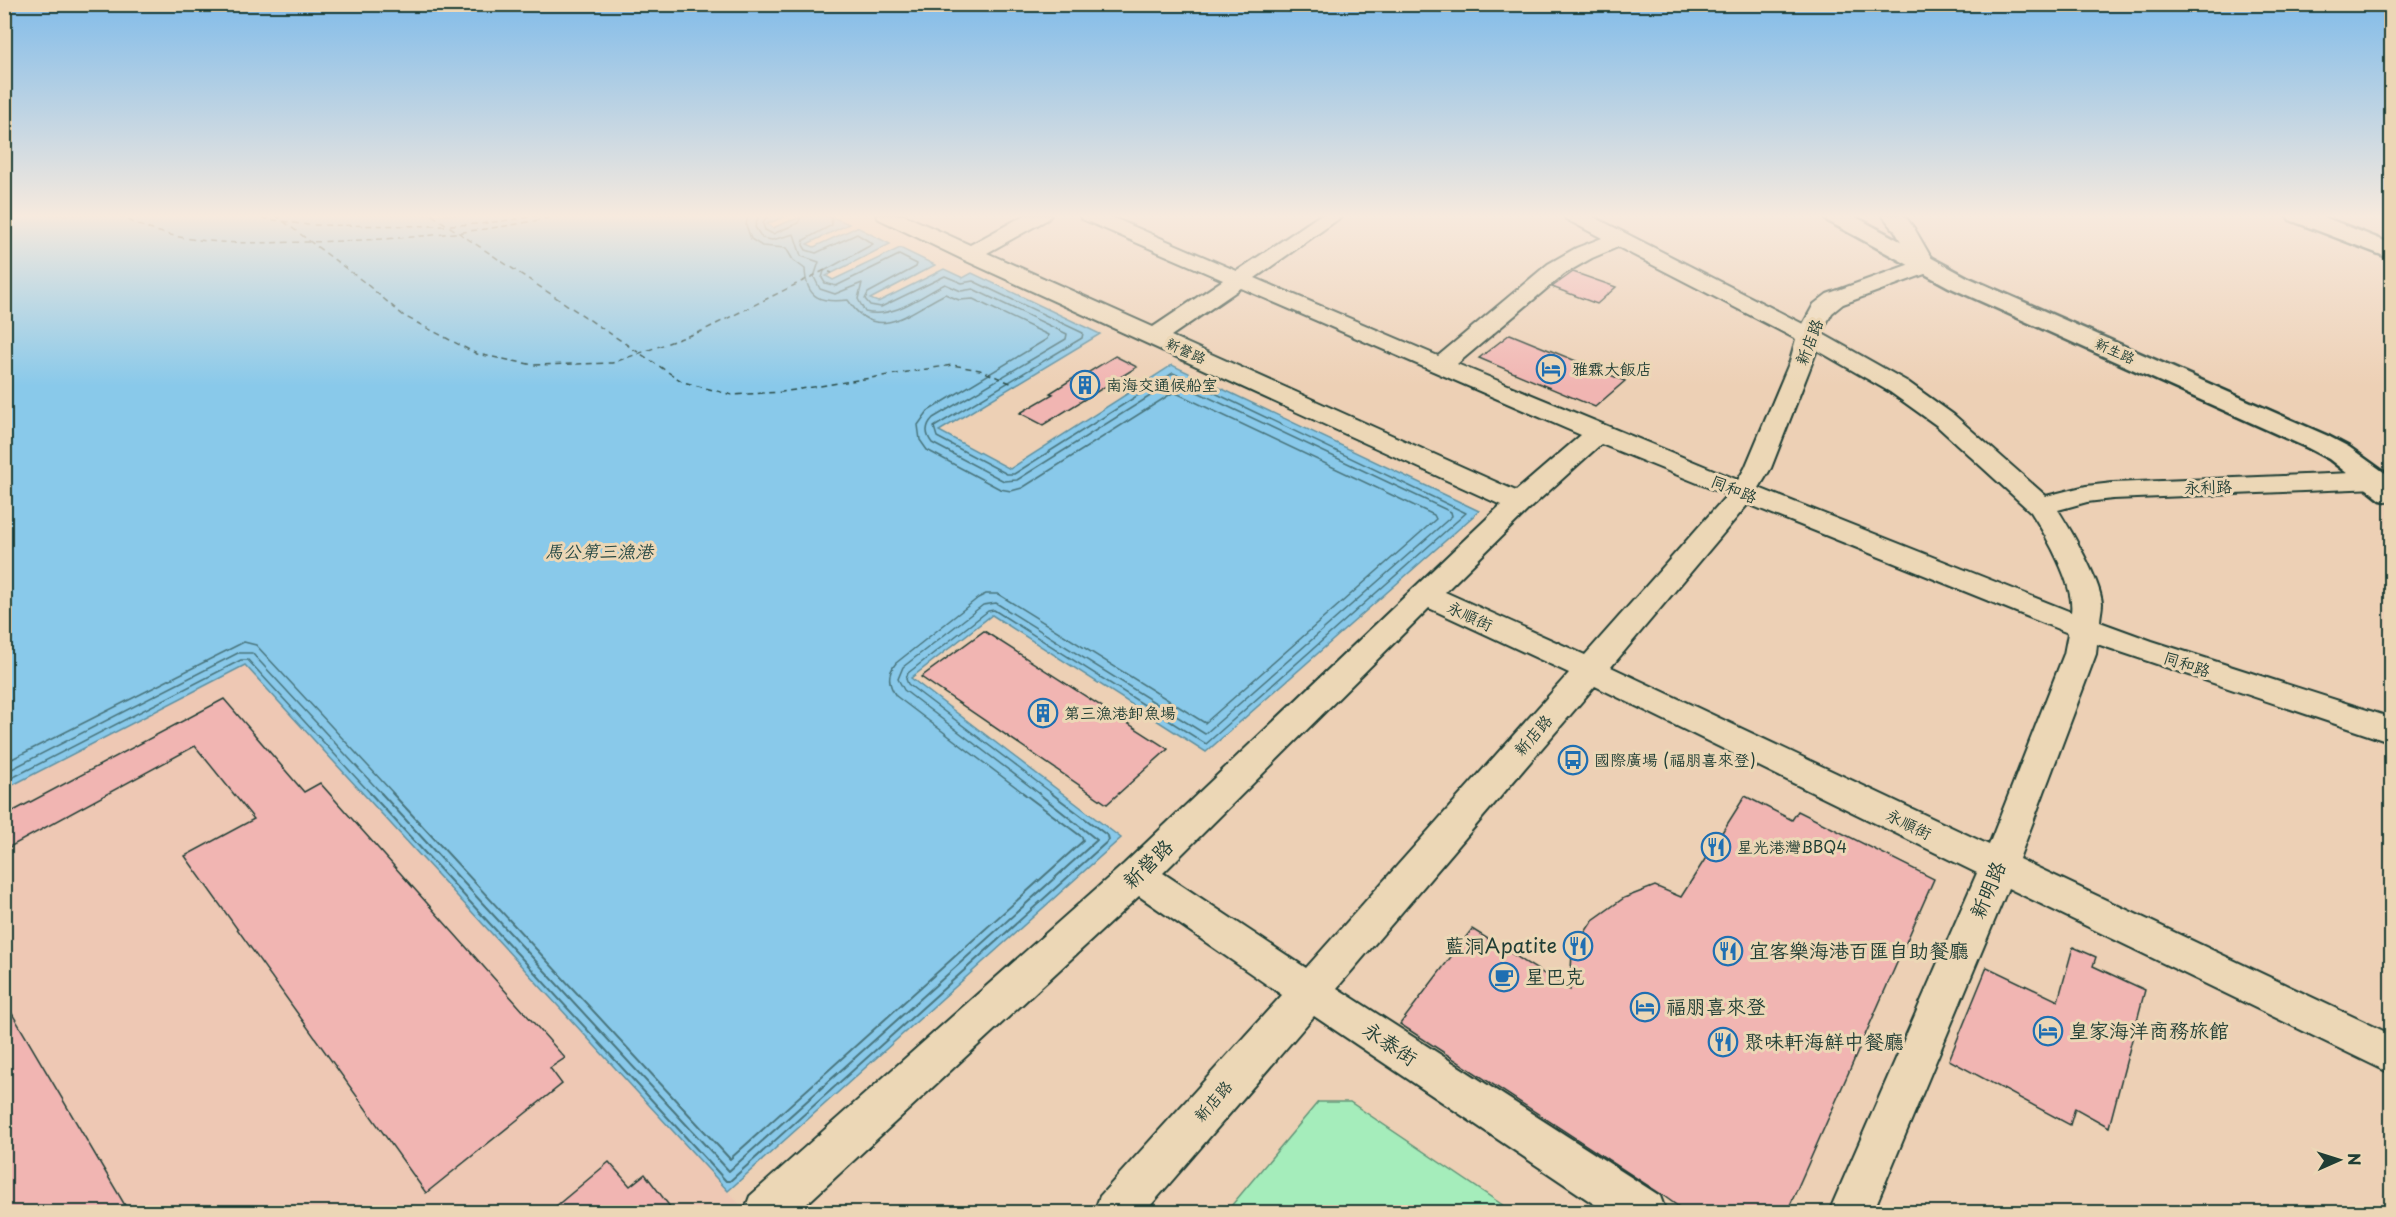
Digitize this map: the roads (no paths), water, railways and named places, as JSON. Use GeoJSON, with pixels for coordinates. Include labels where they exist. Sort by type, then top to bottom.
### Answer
{"type":"FeatureCollection","features":[{"type":"Feature","properties":{"kind":"main road","name":"新生路"},"geometry":{"type":"LineString","coordinates":[[1938,272],[2318,442],[2339,453],[2384,487]]}},
{"type":"Feature","properties":{"kind":"street","name":"新營路"},"geometry":{"type":"LineString","coordinates":[[1009,272],[1519,503]]}},
{"type":"Feature","properties":{"kind":"street","name":"同和路"},"geometry":{"type":"LineString","coordinates":[[1219,272],[1743,493],[2085,629],[2391,731]]}},
{"type":"Feature","properties":{"kind":"street"},"geometry":{"type":"LineString","coordinates":[[1154,337],[1247,272]]}},
{"type":"Feature","properties":{"kind":"street"},"geometry":{"type":"LineString","coordinates":[[1441,365],[1553,272]]}},
{"type":"Feature","properties":{"kind":"street","name":"新明路"},"geometry":{"type":"LineString","coordinates":[[1682,272],[1890,381],[1945,420],[2041,506],[2083,587],[2087,604],[2080,654],[1998,867],[1851,1212]]}},
{"type":"Feature","properties":{"kind":"street","name":"新店路"},"geometry":{"type":"LineString","coordinates":[[1116,1212],[1743,493],[1758,468],[1802,361],[1808,336],[1822,309],[1835,299],[1909,272]]}},
{"type":"Feature","properties":{"kind":"street","name":"新營路"},"geometry":{"type":"LineString","coordinates":[[766,1212],[1137,875],[1519,503],[1598,433]]}},
{"type":"Feature","properties":{"kind":"street","name":"永利路"},"geometry":{"type":"LineString","coordinates":[[2041,506],[2086,494],[2113,491],[2384,487]]}},
{"type":"Feature","properties":{"kind":"street","name":"永順街"},"geometry":{"type":"LineString","coordinates":[[1426,596],[1590,670],[2391,1055]]}},
{"type":"Feature","properties":{"kind":"street","name":"永泰街"},"geometry":{"type":"LineString","coordinates":[[1137,875],[1309,992],[1352,1018],[1644,1212]]}},
{"type":"Feature","properties":{"kind":"water","name":"馬公第三漁港"},"geometry":{"type":"Polygon","coordinates":[[[5,272],[834,272],[826,276],[833,280],[850,272],[922,272],[870,299],[878,302],[938,272],[950,272],[963,278],[972,273],[1100,334],[939,431],[1010,469],[1172,365],[1479,511],[1206,752],[992,615],[911,678],[1121,838],[728,1191],[245,665],[5,789],[5,272]]]}},
{"type":"Feature","properties":{"kind":"place","name":"雅霖大飯店"},"geometry":{"type":"Point","coordinates":[1551,369]}},
{"type":"Feature","properties":{"kind":"place","name":"南海交通候船室"},"geometry":{"type":"Point","coordinates":[1085,385]}},
{"type":"Feature","properties":{"kind":"place","name":"第三漁港卸魚場"},"geometry":{"type":"Point","coordinates":[1043,713]}},
{"type":"Feature","properties":{"kind":"place","name":"國際廣場 (福朋喜來登)"},"geometry":{"type":"Point","coordinates":[1573,760]}},
{"type":"Feature","properties":{"kind":"place","name":"星光港灣BBQ4"},"geometry":{"type":"Point","coordinates":[1716,847]}},
{"type":"Feature","properties":{"kind":"place","name":"藍洞Apatite"},"geometry":{"type":"Point","coordinates":[1578,946]}},
{"type":"Feature","properties":{"kind":"place","name":"宜客樂海港百匯自助餐廳"},"geometry":{"type":"Point","coordinates":[1728,951]}},
{"type":"Feature","properties":{"kind":"place","name":"星巴克"},"geometry":{"type":"Point","coordinates":[1504,977]}},
{"type":"Feature","properties":{"kind":"place","name":"福朋喜來登"},"geometry":{"type":"Point","coordinates":[1645,1007]}},
{"type":"Feature","properties":{"kind":"place","name":"皇家海洋商務旅館"},"geometry":{"type":"Point","coordinates":[2048,1031]}},
{"type":"Feature","properties":{"kind":"place","name":"聚味軒海鮮中餐廳"},"geometry":{"type":"Point","coordinates":[1723,1042]}}]}
